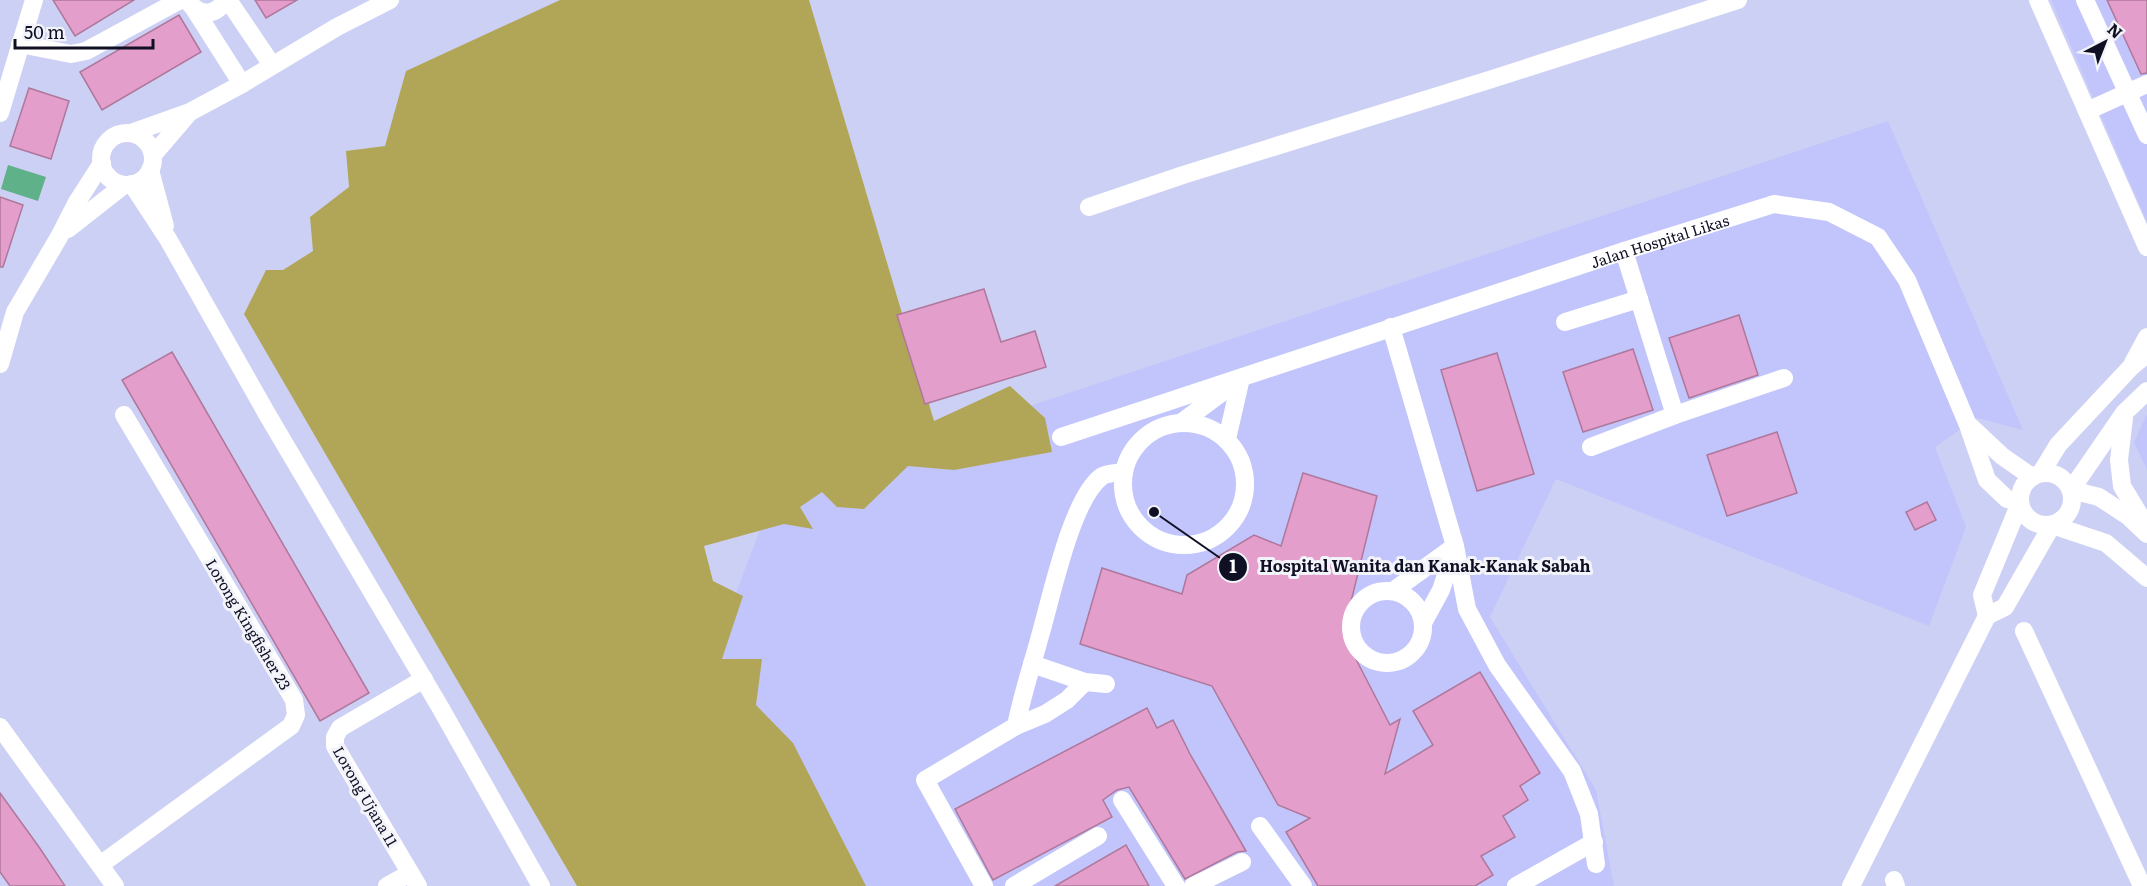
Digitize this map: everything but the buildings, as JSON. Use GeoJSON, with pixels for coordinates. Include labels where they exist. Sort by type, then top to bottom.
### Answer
{"type":"FeatureCollection","features":[{"type":"Feature","properties":{"kind":"street"},"geometry":{"type":"LineString","coordinates":[[0,113],[34,0]]}},
{"type":"Feature","properties":{"kind":"street"},"geometry":{"type":"LineString","coordinates":[[187,2],[209,13],[220,8],[227,0],[272,65]]}},
{"type":"Feature","properties":{"kind":"street"},"geometry":{"type":"LineString","coordinates":[[0,364],[15,312],[60,237],[76,202],[102,163],[104,147],[108,141],[115,136],[131,134],[190,112],[337,27],[390,0]]}},
{"type":"Feature","properties":{"kind":"street"},"geometry":{"type":"LineString","coordinates":[[1089,207],[1738,0]]}},
{"type":"Feature","properties":{"kind":"street"},"geometry":{"type":"LineString","coordinates":[[2038,0],[2147,247]]}},
{"type":"Feature","properties":{"kind":"street"},"geometry":{"type":"LineString","coordinates":[[2085,0],[2147,135]]}},
{"type":"Feature","properties":{"kind":"street"},"geometry":{"type":"LineString","coordinates":[[20,44],[71,54],[86,51],[187,2]]}},
{"type":"Feature","properties":{"kind":"street"},"geometry":{"type":"LineString","coordinates":[[187,2],[242,84]]}},
{"type":"Feature","properties":{"kind":"street"},"geometry":{"type":"LineString","coordinates":[[2087,111],[2147,84]]}},
{"type":"Feature","properties":{"kind":"street"},"geometry":{"type":"LineString","coordinates":[[60,237],[91,209],[128,184],[139,182],[190,112]]}},
{"type":"Feature","properties":{"kind":"street"},"geometry":{"type":"LineString","coordinates":[[131,134],[145,141],[168,239]]}},
{"type":"Feature","properties":{"kind":"street"},"geometry":{"type":"LineString","coordinates":[[102,163],[109,177],[128,184],[168,239],[267,414],[424,679],[541,886]]}},
{"type":"Feature","properties":{"kind":"street","name":"Jalan Hospital Likas"},"geometry":{"type":"LineString","coordinates":[[1061,437],[1391,327],[1774,204],[1829,212],[1878,237],[1907,280],[1968,425],[1987,480],[2007,499],[2020,503]]}},
{"type":"Feature","properties":{"kind":"street"},"geometry":{"type":"LineString","coordinates":[[1624,251],[1676,415]]}},
{"type":"Feature","properties":{"kind":"street"},"geometry":{"type":"LineString","coordinates":[[1565,322],[1639,299]]}},
{"type":"Feature","properties":{"kind":"street"},"geometry":{"type":"LineString","coordinates":[[1391,327],[1455,546],[1467,609],[1497,666],[1572,771],[1589,814],[1596,864]]}},
{"type":"Feature","properties":{"kind":"street"},"geometry":{"type":"LineString","coordinates":[[2130,367],[2147,337]]}},
{"type":"Feature","properties":{"kind":"street"},"geometry":{"type":"LineString","coordinates":[[1987,616],[1982,595],[2020,503],[2022,488],[2130,367],[2147,354]]}},
{"type":"Feature","properties":{"kind":"street"},"geometry":{"type":"LineString","coordinates":[[1182,422],[1241,378]]}},
{"type":"Feature","properties":{"kind":"street"},"geometry":{"type":"LineString","coordinates":[[1227,439],[1241,378]]}},
{"type":"Feature","properties":{"kind":"street"},"geometry":{"type":"LineString","coordinates":[[1591,447],[1784,378]]}},
{"type":"Feature","properties":{"kind":"street"},"geometry":{"type":"LineString","coordinates":[[2071,490],[2124,413],[2147,391]]}},
{"type":"Feature","properties":{"kind":"street"},"geometry":{"type":"LineString","coordinates":[[2124,413],[2119,460],[2122,486],[2147,527]]}},
{"type":"Feature","properties":{"kind":"street","name":"Lorong Kingfisher 23"},"geometry":{"type":"LineString","coordinates":[[100,865],[291,726],[296,715],[294,700],[124,415]]}},
{"type":"Feature","properties":{"kind":"street"},"geometry":{"type":"LineString","coordinates":[[1182,422],[1205,425],[1227,439],[1238,453],[1245,473],[1245,496],[1239,513],[1226,530],[1211,540],[1193,545],[1175,544],[1152,536],[1133,519],[1124,497],[1123,472],[1130,453],[1142,438],[1156,428],[1182,422]]}},
{"type":"Feature","properties":{"kind":"street"},"geometry":{"type":"LineString","coordinates":[[1968,425],[2002,456],[2036,475],[2048,473],[2062,478],[2071,490],[2070,513],[2059,523],[2052,525],[2042,526],[2030,520],[2020,503]]}},
{"type":"Feature","properties":{"kind":"street"},"geometry":{"type":"LineString","coordinates":[[1016,726],[1022,694],[1069,531],[1088,492],[1102,476],[1123,472]]}},
{"type":"Feature","properties":{"kind":"street"},"geometry":{"type":"LineString","coordinates":[[2071,490],[2099,497],[2128,516],[2147,534]]}},
{"type":"Feature","properties":{"kind":"street"},"geometry":{"type":"LineString","coordinates":[[2052,525],[2106,543],[2147,578]]}},
{"type":"Feature","properties":{"kind":"street"},"geometry":{"type":"LineString","coordinates":[[1851,886],[1987,616],[2005,607],[2052,525]]}},
{"type":"Feature","properties":{"kind":"street"},"geometry":{"type":"LineString","coordinates":[[1393,591],[1455,546]]}},
{"type":"Feature","properties":{"kind":"street"},"geometry":{"type":"LineString","coordinates":[[1423,623],[1441,590],[1455,546]]}},
{"type":"Feature","properties":{"kind":"street"},"geometry":{"type":"LineString","coordinates":[[1393,591],[1408,597],[1419,610],[1423,623],[1423,635],[1418,647],[1409,657],[1387,664],[1374,662],[1357,648],[1352,639],[1350,626],[1355,609],[1363,599],[1373,593],[1393,591]]}},
{"type":"Feature","properties":{"kind":"street"},"geometry":{"type":"LineString","coordinates":[[2024,631],[2142,886]]}},
{"type":"Feature","properties":{"kind":"street"},"geometry":{"type":"LineString","coordinates":[[1032,664],[1085,682],[1106,684]]}},
{"type":"Feature","properties":{"kind":"street","name":"Lorong Ujana 11"},"geometry":{"type":"LineString","coordinates":[[414,879],[334,746],[335,737],[340,728],[424,679]]}},
{"type":"Feature","properties":{"kind":"street"},"geometry":{"type":"LineString","coordinates":[[984,886],[925,780],[1016,726],[1045,714],[1067,699],[1085,682]]}},
{"type":"Feature","properties":{"kind":"street"},"geometry":{"type":"LineString","coordinates":[[0,727],[115,886]]}},
{"type":"Feature","properties":{"kind":"street"},"geometry":{"type":"LineString","coordinates":[[1122,800],[1176,886]]}},
{"type":"Feature","properties":{"kind":"street"},"geometry":{"type":"LineString","coordinates":[[1260,826],[1303,886]]}},
{"type":"Feature","properties":{"kind":"street"},"geometry":{"type":"LineString","coordinates":[[1014,886],[1098,837]]}},
{"type":"Feature","properties":{"kind":"street"},"geometry":{"type":"LineString","coordinates":[[1516,886],[1594,842]]}},
{"type":"Feature","properties":{"kind":"street"},"geometry":{"type":"LineString","coordinates":[[1193,886],[1242,862]]}},
{"type":"Feature","properties":{"kind":"street"},"geometry":{"type":"LineString","coordinates":[[387,886],[414,879]]}},
{"type":"Feature","properties":{"kind":"shaded area"},"geometry":{"type":"Polygon","coordinates":[[[560,0],[809,0],[934,421],[1010,386],[1045,418],[1052,452],[954,470],[908,466],[864,509],[837,507],[822,492],[800,507],[813,529],[784,524],[704,546],[713,581],[743,596],[722,659],[762,659],[756,705],[793,743],[866,886],[577,886],[244,314],[266,270],[283,270],[313,251],[310,217],[349,187],[346,151],[385,146],[406,71],[560,0]]]}},
{"type":"Feature","properties":{"kind":"shaded area"},"geometry":{"type":"Polygon","coordinates":[[[2051,0],[2147,0],[2147,222],[2051,0]]]}},
{"type":"Feature","properties":{"kind":"shaded area"},"geometry":{"type":"Polygon","coordinates":[[[1888,121],[2023,430],[1977,418],[1935,447],[1966,527],[1929,626],[1556,479],[1490,617],[1596,790],[1614,886],[856,886],[710,661],[773,496],[891,452],[1888,121]]]}},
{"type":"Feature","properties":{"kind":"shaded area"},"geometry":{"type":"Polygon","coordinates":[[[8,165],[46,177],[38,201],[1,189],[8,165]]]}},
{"type":"Feature","properties":{"kind":"shaded area"},"geometry":{"type":"Polygon","coordinates":[[[2147,414],[2147,470],[2134,442],[2147,414]]]}},
{"type":"Feature","properties":{"kind":"place","name":"Hospital Wanita dan Kanak-Kanak Sabah"},"geometry":{"type":"Point","coordinates":[1154,512]}}]}
